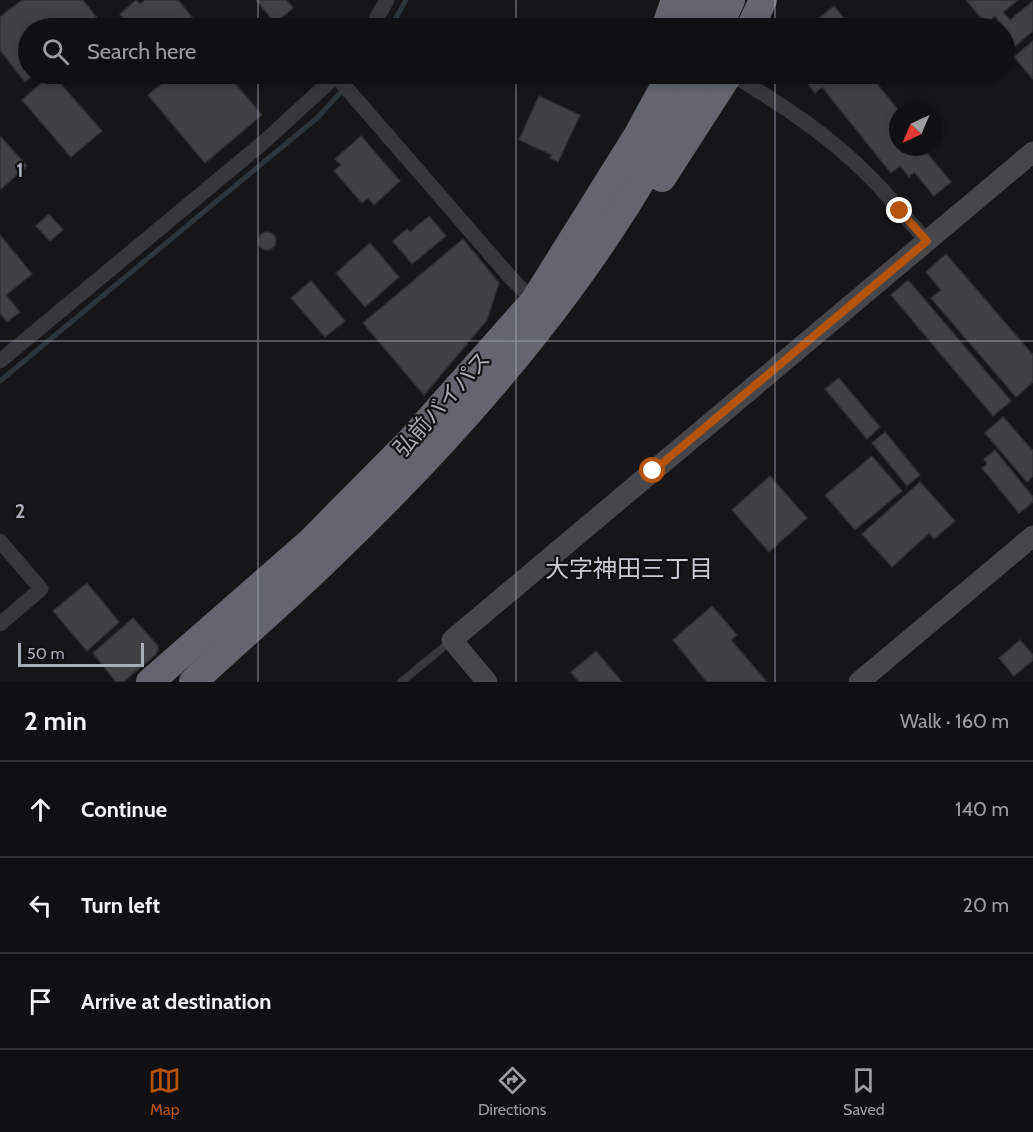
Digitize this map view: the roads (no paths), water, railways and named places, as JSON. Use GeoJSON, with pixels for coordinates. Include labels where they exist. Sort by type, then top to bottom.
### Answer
{"type":"FeatureCollection","features":[{"type":"Feature","properties":{"kind":"highway"},"geometry":{"type":"LineString","coordinates":[[669,18],[675,0]]}},
{"type":"Feature","properties":{"kind":"highway"},"geometry":{"type":"LineString","coordinates":[[697,18],[704,0]]}},
{"type":"Feature","properties":{"kind":"highway"},"geometry":{"type":"LineString","coordinates":[[723,18],[731,0]]}},
{"type":"Feature","properties":{"kind":"highway"},"geometry":{"type":"LineString","coordinates":[[755,18],[763,0]]}},
{"type":"Feature","properties":{"kind":"highway"},"geometry":{"type":"LineString","coordinates":[[560,282],[637,109],[646,84]]}},
{"type":"Feature","properties":{"kind":"highway","name":"弘前バイパス"},"geometry":{"type":"LineString","coordinates":[[150,682],[310,542],[411,440],[534,301],[560,282],[666,84]]}},
{"type":"Feature","properties":{"kind":"highway","name":"弘前バイパス"},"geometry":{"type":"LineString","coordinates":[[193,682],[323,563],[399,488],[473,408],[560,282],[639,187],[693,84]]}},
{"type":"Feature","properties":{"kind":"highway"},"geometry":{"type":"LineString","coordinates":[[560,282],[637,215],[723,84]]}},
{"type":"Feature","properties":{"kind":"street"},"geometry":{"type":"LineString","coordinates":[[377,18],[387,0]]}},
{"type":"Feature","properties":{"kind":"street"},"geometry":{"type":"LineString","coordinates":[[0,361],[265,141],[327,84]]}},
{"type":"Feature","properties":{"kind":"street"},"geometry":{"type":"LineString","coordinates":[[345,84],[511,278],[534,301]]}},
{"type":"Feature","properties":{"kind":"street"},"geometry":{"type":"LineString","coordinates":[[747,84],[784,105],[834,144],[874,181],[927,241]]}},
{"type":"Feature","properties":{"kind":"street"},"geometry":{"type":"LineString","coordinates":[[487,682],[452,640],[1033,152]]}},
{"type":"Feature","properties":{"kind":"street"},"geometry":{"type":"LineString","coordinates":[[859,682],[1033,536]]}},
{"type":"Feature","properties":{"kind":"street"},"geometry":{"type":"LineString","coordinates":[[0,542],[41,589],[0,624]]}},
{"type":"Feature","properties":{"kind":"lane"},"geometry":{"type":"LineString","coordinates":[[401,682],[452,640]]}},
{"type":"Feature","properties":{"kind":"waterway"},"geometry":{"type":"LineString","coordinates":[[396,18],[406,0]]}},
{"type":"Feature","properties":{"kind":"waterway"},"geometry":{"type":"LineString","coordinates":[[0,381],[317,118],[339,94]]}},
{"type":"Feature","properties":{"kind":"district","name":"大字神田三丁目"},"geometry":{"type":"Point","coordinates":[629,568]}}]}
